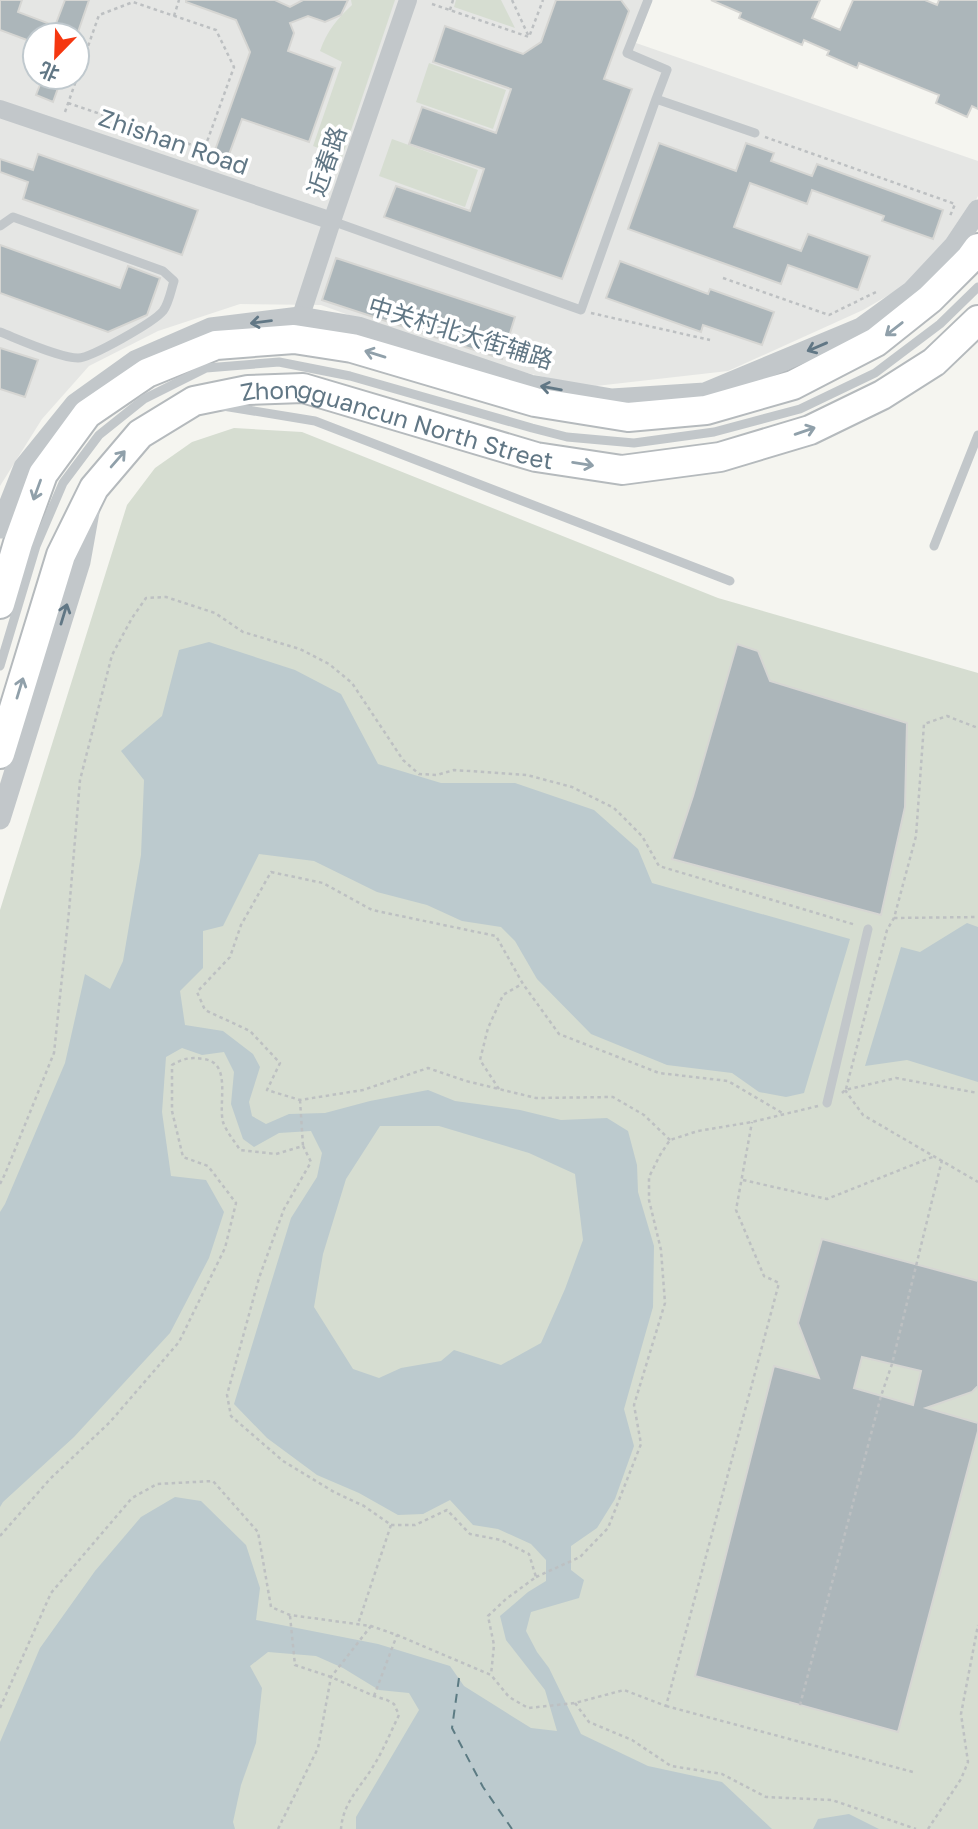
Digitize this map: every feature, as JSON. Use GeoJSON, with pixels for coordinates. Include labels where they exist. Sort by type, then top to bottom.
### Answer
{"type":"FeatureCollection","features":[{"type":"Feature","properties":{"kind":"main road"},"geometry":{"type":"LineString","coordinates":[[0,604],[43,474],[87,414],[148,373],[216,345],[297,328],[352,348],[535,402],[628,417],[706,410],[793,385],[876,342],[930,299],[970,260],[978,248]]}},
{"type":"Feature","properties":{"kind":"main road","name":"Zhongguancun North Street"},"geometry":{"type":"LineString","coordinates":[[0,754],[61,555],[94,488],[140,433],[194,401],[248,390],[303,388],[536,457],[622,470],[720,457],[810,430],[882,395],[934,362],[978,320]]}},
{"type":"Feature","properties":{"kind":"street","name":"近春路"},"geometry":{"type":"LineString","coordinates":[[297,328],[408,0]]}},
{"type":"Feature","properties":{"kind":"street","name":"Zhishan Road"},"geometry":{"type":"LineString","coordinates":[[0,108],[332,221]]}},
{"type":"Feature","properties":{"kind":"street","name":"中关村北大街辅路"},"geometry":{"type":"LineString","coordinates":[[0,528],[24,467],[75,404],[135,360],[211,328],[358,327],[530,385],[612,399],[705,393],[861,328],[912,291],[954,246],[978,210]]}},
{"type":"Feature","properties":{"kind":"street"},"geometry":{"type":"LineString","coordinates":[[0,819],[80,562],[94,488]]}},
{"type":"Feature","properties":{"kind":"lane"},"geometry":{"type":"LineString","coordinates":[[332,221],[581,310],[667,69],[627,53],[648,0]]}},
{"type":"Feature","properties":{"kind":"lane"},"geometry":{"type":"LineString","coordinates":[[656,99],[755,133]]}},
{"type":"Feature","properties":{"kind":"lane"},"geometry":{"type":"LineString","coordinates":[[0,226],[13,217],[163,271],[174,281],[164,310],[152,322],[79,358],[60,354],[0,332]]}},
{"type":"Feature","properties":{"kind":"lane","name":"Zhongguancun North Street"},"geometry":{"type":"LineString","coordinates":[[0,666],[36,547],[63,483],[99,435],[144,399],[206,368],[279,362],[350,376],[567,437],[634,443],[714,432],[800,409],[875,373],[940,324],[978,287]]}},
{"type":"Feature","properties":{"kind":"lane"},"geometry":{"type":"LineString","coordinates":[[194,401],[315,421],[730,581]]}},
{"type":"Feature","properties":{"kind":"lane"},"geometry":{"type":"LineString","coordinates":[[934,546],[978,435]]}},
{"type":"Feature","properties":{"kind":"lane"},"geometry":{"type":"LineString","coordinates":[[827,1103],[868,929]]}},
{"type":"Feature","properties":{"kind":"path"},"geometry":{"type":"LineString","coordinates":[[174,16],[179,0]]}},
{"type":"Feature","properties":{"kind":"path"},"geometry":{"type":"LineString","coordinates":[[450,10],[453,0]]}},
{"type":"Feature","properties":{"kind":"path"},"geometry":{"type":"LineString","coordinates":[[512,0],[529,37]]}},
{"type":"Feature","properties":{"kind":"path"},"geometry":{"type":"LineString","coordinates":[[529,37],[542,0]]}},
{"type":"Feature","properties":{"kind":"path"},"geometry":{"type":"LineString","coordinates":[[60,128],[99,15],[133,2],[216,30],[234,67],[195,174]]}},
{"type":"Feature","properties":{"kind":"path"},"geometry":{"type":"LineString","coordinates":[[432,4],[529,37]]}},
{"type":"Feature","properties":{"kind":"path"},"geometry":{"type":"LineString","coordinates":[[68,103],[204,149]]}},
{"type":"Feature","properties":{"kind":"path"},"geometry":{"type":"LineString","coordinates":[[755,133],[955,204],[950,217]]}},
{"type":"Feature","properties":{"kind":"path"},"geometry":{"type":"LineString","coordinates":[[723,278],[829,315],[888,286]]}},
{"type":"Feature","properties":{"kind":"path"},"geometry":{"type":"LineString","coordinates":[[581,310],[710,340]]}},
{"type":"Feature","properties":{"kind":"path"},"geometry":{"type":"LineString","coordinates":[[0,1184],[54,1053],[80,780],[112,655],[146,598],[166,597],[215,613],[243,632],[300,649],[329,664],[352,682],[403,760],[419,774],[437,775],[454,770],[527,775],[572,787],[614,808],[642,836],[659,866],[868,929],[887,930]]}},
{"type":"Feature","properties":{"kind":"path"},"geometry":{"type":"LineString","coordinates":[[845,1090],[887,930],[894,918],[916,836],[924,724],[947,716],[978,728]]}},
{"type":"Feature","properties":{"kind":"path"},"geometry":{"type":"LineString","coordinates":[[670,1140],[644,1115],[613,1097],[536,1098],[466,1081],[428,1068],[363,1090],[300,1100],[267,1090],[280,1063],[250,1031],[205,1010],[197,992],[230,957],[241,925],[271,872],[323,883],[372,910],[496,936],[523,984],[559,1034],[659,1073],[728,1081],[784,1114]]}},
{"type":"Feature","properties":{"kind":"path"},"geometry":{"type":"LineString","coordinates":[[894,918],[978,917]]}},
{"type":"Feature","properties":{"kind":"path"},"geometry":{"type":"LineString","coordinates":[[499,1089],[481,1060],[488,1028],[503,995],[523,984]]}},
{"type":"Feature","properties":{"kind":"path"},"geometry":{"type":"LineString","coordinates":[[0,1535],[50,1479],[110,1422],[179,1342],[225,1248],[236,1203],[208,1166],[183,1157],[172,1111],[172,1065],[183,1058],[194,1057],[209,1060],[219,1068],[223,1081],[223,1123],[240,1150],[276,1154],[303,1146]]}},
{"type":"Feature","properties":{"kind":"path"},"geometry":{"type":"LineString","coordinates":[[491,1675],[494,1645],[488,1616],[536,1577],[580,1557],[608,1528],[641,1444],[634,1405],[665,1303],[661,1250],[649,1199],[649,1177],[670,1140],[698,1131],[752,1122],[827,1103],[845,1090],[896,1078],[978,1093]]}},
{"type":"Feature","properties":{"kind":"path"},"geometry":{"type":"LineString","coordinates":[[845,1090],[863,1115],[978,1182]]}},
{"type":"Feature","properties":{"kind":"path"},"geometry":{"type":"LineString","coordinates":[[300,1100],[303,1146],[311,1162],[284,1209],[259,1278],[227,1395],[231,1416],[283,1461],[334,1492],[364,1506],[391,1525],[415,1525],[447,1510],[470,1534],[501,1540],[529,1554],[536,1577]]}},
{"type":"Feature","properties":{"kind":"path"},"geometry":{"type":"LineString","coordinates":[[666,1706],[779,1283],[764,1276],[736,1210],[752,1122]]}},
{"type":"Feature","properties":{"kind":"path"},"geometry":{"type":"LineString","coordinates":[[741,1180],[827,1199],[936,1156]]}},
{"type":"Feature","properties":{"kind":"path"},"geometry":{"type":"LineString","coordinates":[[800,1705],[881,1396],[892,1364],[942,1160]]}},
{"type":"Feature","properties":{"kind":"path"},"geometry":{"type":"LineString","coordinates":[[0,1708],[51,1593],[132,1498],[158,1484],[213,1481],[258,1532],[271,1607],[290,1615],[371,1626],[397,1635],[491,1675],[509,1697],[528,1708],[575,1703],[624,1690],[666,1706],[913,1772]]}},
{"type":"Feature","properties":{"kind":"path"},"geometry":{"type":"LineString","coordinates":[[358,1624],[391,1525]]}},
{"type":"Feature","properties":{"kind":"path"},"geometry":{"type":"LineString","coordinates":[[290,1615],[295,1665],[387,1700],[394,1704],[399,1715],[374,1766],[349,1800],[341,1829]]}},
{"type":"Feature","properties":{"kind":"path"},"geometry":{"type":"LineString","coordinates":[[928,1829],[961,1779],[968,1762],[961,1714],[978,1625]]}},
{"type":"Feature","properties":{"kind":"path"},"geometry":{"type":"LineString","coordinates":[[278,1829],[318,1748],[331,1677],[371,1626]]}},
{"type":"Feature","properties":{"kind":"path"},"geometry":{"type":"LineString","coordinates":[[374,1696],[397,1635]]}},
{"type":"Feature","properties":{"kind":"path"},"geometry":{"type":"LineString","coordinates":[[575,1703],[589,1722],[632,1740],[671,1766],[722,1774],[766,1797],[832,1800],[916,1829]]}},
{"type":"Feature","properties":{"kind":"shaded area"},"geometry":{"type":"Polygon","coordinates":[[[0,0],[652,0],[636,43],[978,161],[978,196],[958,234],[908,284],[863,310],[728,371],[587,387],[476,361],[321,305],[240,304],[158,331],[89,366],[42,419],[0,486],[0,0]]]}},
{"type":"Feature","properties":{"kind":"shaded area"},"geometry":{"type":"Polygon","coordinates":[[[351,0],[395,0],[342,157],[313,146],[342,62],[320,51],[333,26],[352,5],[351,0]]]}},
{"type":"Feature","properties":{"kind":"shaded area"},"geometry":{"type":"Polygon","coordinates":[[[456,0],[501,0],[515,28],[454,7],[456,0]]]}},
{"type":"Feature","properties":{"kind":"shaded area"},"geometry":{"type":"Polygon","coordinates":[[[429,63],[506,90],[493,129],[416,102],[429,63]]]}},
{"type":"Feature","properties":{"kind":"shaded area"},"geometry":{"type":"Polygon","coordinates":[[[392,139],[478,170],[465,207],[379,176],[392,139]]]}},
{"type":"Feature","properties":{"kind":"shaded area"},"geometry":{"type":"Polygon","coordinates":[[[234,428],[302,432],[718,598],[978,673],[978,1829],[0,1829],[0,910],[127,505],[155,468],[192,442],[234,428]]]}},
{"type":"Feature","properties":{"kind":"shaded area"},"geometry":{"type":"Polygon","coordinates":[[[209,642],[295,670],[341,694],[378,764],[441,783],[515,783],[594,810],[638,849],[652,883],[850,939],[804,1093],[786,1097],[759,1092],[732,1073],[667,1065],[591,1034],[537,979],[515,941],[501,927],[462,921],[427,905],[377,892],[314,861],[259,854],[223,926],[203,931],[203,968],[180,991],[185,1025],[223,1031],[253,1054],[260,1067],[249,1102],[252,1116],[266,1124],[289,1114],[325,1113],[428,1090],[455,1101],[520,1110],[561,1120],[607,1118],[628,1131],[637,1165],[638,1192],[654,1246],[653,1307],[624,1409],[634,1446],[615,1499],[597,1528],[571,1546],[571,1570],[584,1580],[579,1598],[531,1612],[526,1631],[549,1668],[581,1734],[648,1766],[722,1782],[772,1829],[356,1829],[356,1817],[419,1710],[409,1693],[379,1690],[343,1668],[316,1656],[268,1652],[250,1666],[262,1688],[256,1743],[241,1785],[233,1822],[235,1829],[0,1829],[0,1742],[40,1648],[95,1571],[141,1517],[175,1497],[201,1501],[246,1545],[260,1588],[256,1620],[378,1644],[450,1666],[464,1686],[531,1728],[557,1731],[545,1690],[506,1640],[500,1616],[528,1592],[546,1581],[546,1560],[531,1544],[498,1529],[473,1525],[450,1500],[423,1514],[398,1515],[359,1493],[317,1475],[267,1438],[234,1404],[291,1218],[317,1177],[322,1153],[311,1131],[279,1133],[254,1147],[243,1139],[231,1104],[234,1072],[224,1052],[202,1055],[182,1048],[166,1057],[162,1112],[171,1176],[206,1180],[224,1212],[209,1258],[170,1333],[74,1437],[0,1507],[0,1212],[65,1063],[85,974],[110,989],[123,961],[141,855],[144,780],[121,751],[162,716],[179,650],[209,642]],[[380,1126],[346,1179],[323,1254],[314,1307],[353,1369],[379,1378],[401,1368],[441,1361],[454,1350],[501,1365],[541,1343],[583,1240],[575,1174],[529,1153],[439,1126],[380,1126]]]}},
{"type":"Feature","properties":{"kind":"shaded area"},"geometry":{"type":"Polygon","coordinates":[[[967,923],[978,927],[978,1082],[907,1060],[865,1066],[901,947],[920,952],[967,923]]]}},
{"type":"Feature","properties":{"kind":"shaded area"},"geometry":{"type":"Polygon","coordinates":[[[849,1814],[879,1829],[813,1829],[818,1819],[849,1814]]]}},
{"type":"Feature","properties":{"kind":"building"},"geometry":{"type":"Polygon","coordinates":[[[0,0],[22,0],[18,12],[42,21],[21,21],[21,38],[0,30],[0,0]]]}},
{"type":"Feature","properties":{"kind":"building"},"geometry":{"type":"Polygon","coordinates":[[[65,0],[89,0],[82,21],[57,21],[65,0]]]}},
{"type":"Feature","properties":{"kind":"building"},"geometry":{"type":"Polygon","coordinates":[[[186,0],[275,0],[290,7],[303,0],[348,0],[341,15],[325,22],[308,16],[290,23],[294,33],[288,51],[335,68],[309,142],[242,119],[227,160],[213,156],[250,52],[236,20],[186,0]]]}},
{"type":"Feature","properties":{"kind":"building"},"geometry":{"type":"Polygon","coordinates":[[[556,0],[621,0],[629,11],[604,79],[632,89],[562,279],[384,217],[396,186],[470,211],[484,169],[409,144],[422,107],[496,133],[511,89],[433,62],[445,26],[523,54],[541,42],[556,0]]]}},
{"type":"Feature","properties":{"kind":"building"},"geometry":{"type":"Polygon","coordinates":[[[711,0],[820,0],[812,18],[840,30],[853,0],[925,0],[937,5],[939,0],[978,0],[978,109],[972,106],[967,117],[936,103],[939,95],[859,63],[857,68],[827,55],[829,51],[804,40],[802,45],[739,18],[741,13],[711,0]]]}},
{"type":"Feature","properties":{"kind":"building"},"geometry":{"type":"Polygon","coordinates":[[[38,91],[57,91],[53,102],[36,95],[38,91]]]}},
{"type":"Feature","properties":{"kind":"building"},"geometry":{"type":"Polygon","coordinates":[[[659,143],[736,171],[746,143],[774,153],[771,161],[812,176],[817,164],[943,210],[933,239],[882,221],[884,216],[812,190],[807,204],[750,183],[734,227],[801,251],[808,234],[870,256],[858,290],[788,265],[781,284],[628,229],[659,143]]]}},
{"type":"Feature","properties":{"kind":"building"},"geometry":{"type":"Polygon","coordinates":[[[38,154],[198,210],[182,255],[23,199],[28,182],[0,172],[0,159],[33,170],[38,154]]]}},
{"type":"Feature","properties":{"kind":"building"},"geometry":{"type":"Polygon","coordinates":[[[0,245],[120,288],[128,266],[160,278],[147,315],[108,332],[0,293],[0,245]]]}},
{"type":"Feature","properties":{"kind":"building"},"geometry":{"type":"Polygon","coordinates":[[[336,258],[515,317],[502,359],[322,300],[336,258]]]}},
{"type":"Feature","properties":{"kind":"building"},"geometry":{"type":"Polygon","coordinates":[[[620,261],[708,294],[710,289],[774,312],[762,345],[703,325],[701,332],[606,298],[620,261]]]}},
{"type":"Feature","properties":{"kind":"building"},"geometry":{"type":"Polygon","coordinates":[[[0,348],[38,360],[25,397],[0,389],[0,348]]]}},
{"type":"Feature","properties":{"kind":"building"},"geometry":{"type":"Polygon","coordinates":[[[737,644],[758,651],[770,681],[907,723],[905,807],[881,915],[672,859],[737,644]]]}},
{"type":"Feature","properties":{"kind":"building"},"geometry":{"type":"Polygon","coordinates":[[[822,1239],[978,1281],[978,1386],[972,1392],[926,1408],[978,1423],[978,1431],[898,1732],[695,1676],[774,1366],[819,1378],[798,1323],[822,1239]],[[862,1357],[854,1388],[913,1405],[921,1371],[862,1357]]]}},
{"type":"Feature","properties":{"kind":"ferry route"},"geometry":{"type":"LineString","coordinates":[[459,1678],[452,1728],[483,1787],[512,1829]]}}]}
